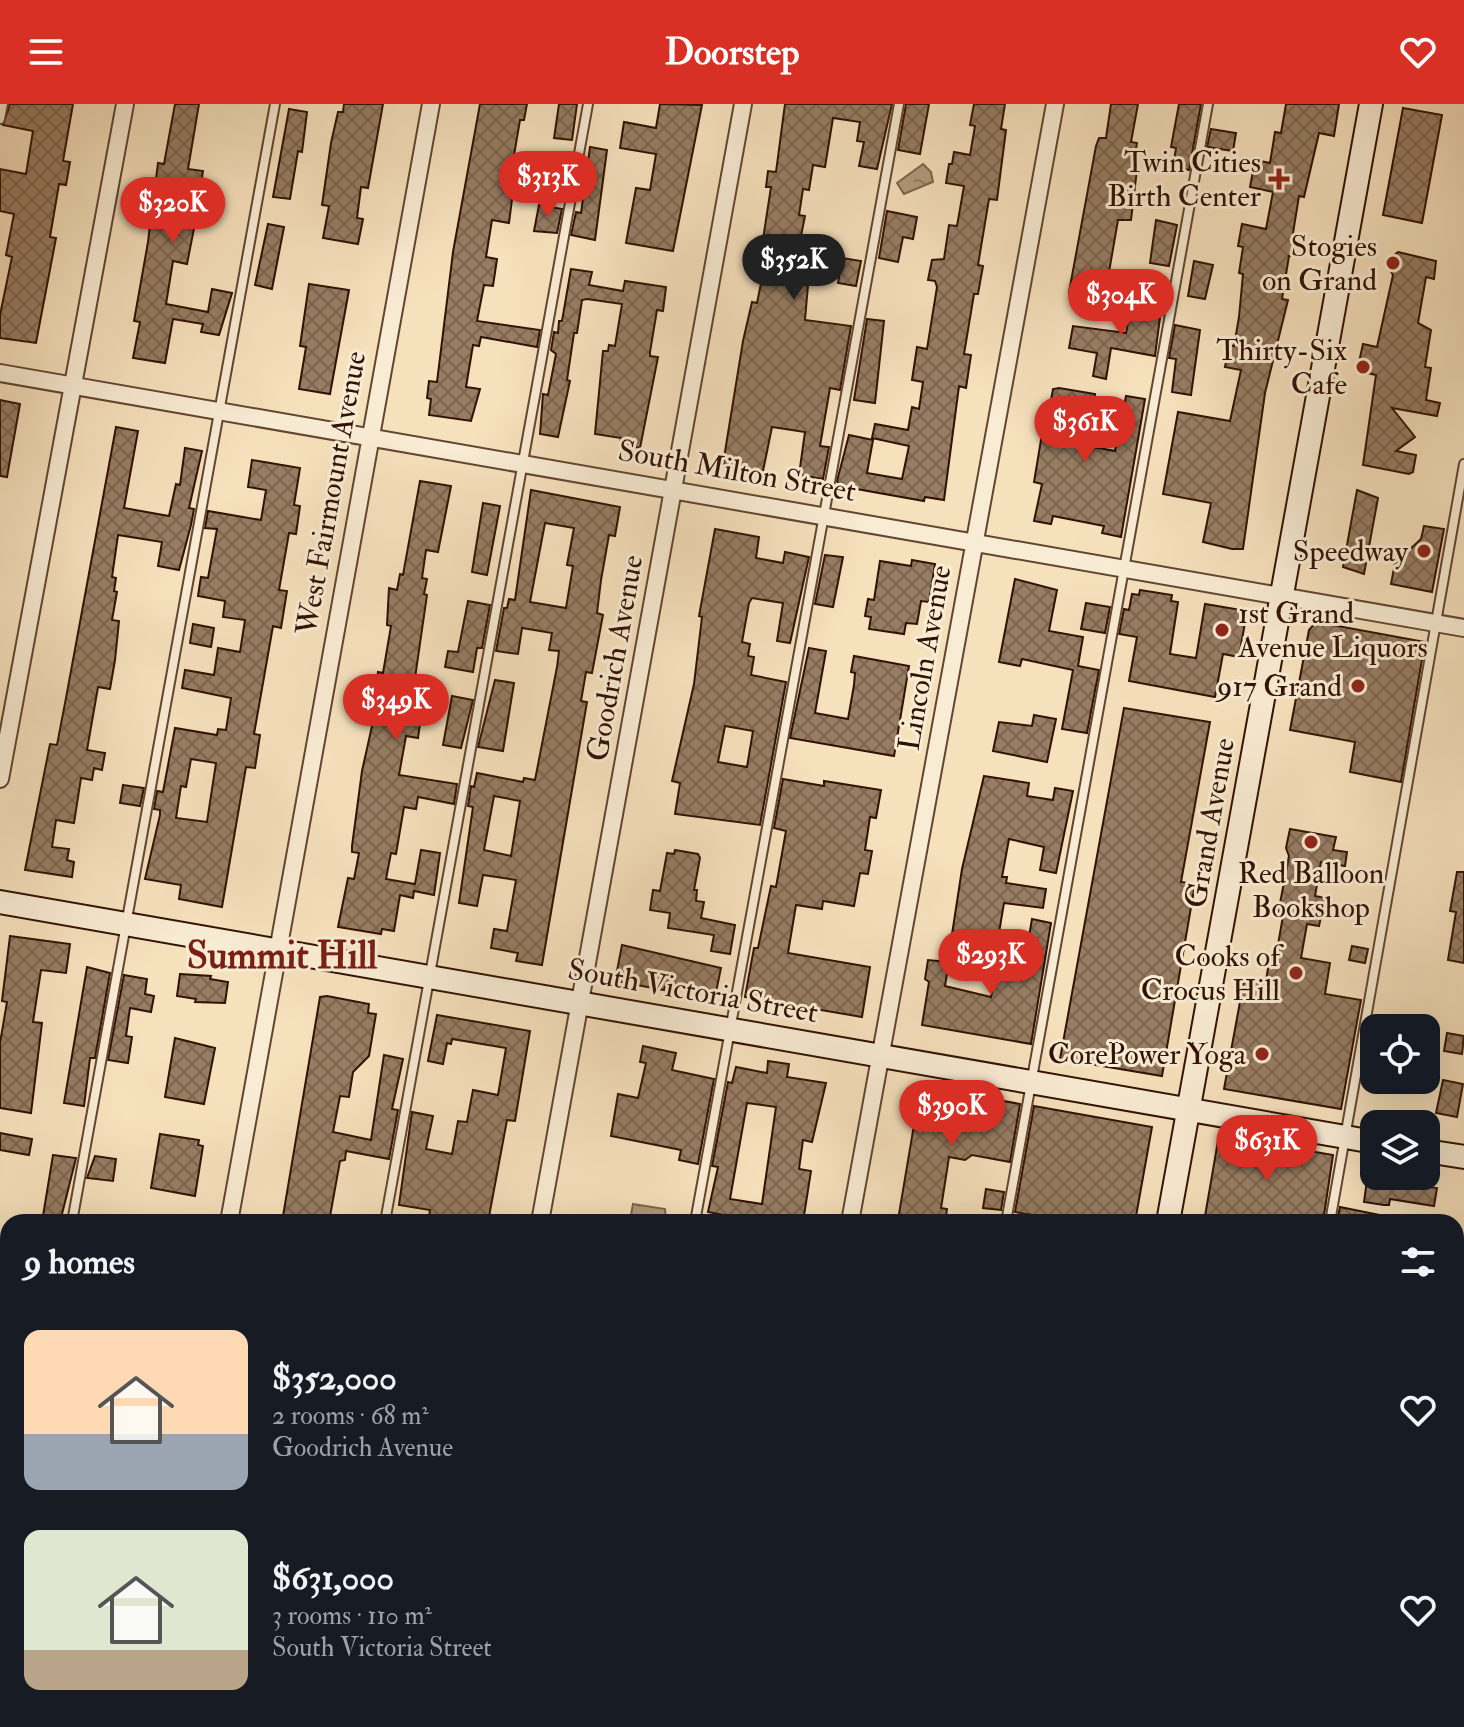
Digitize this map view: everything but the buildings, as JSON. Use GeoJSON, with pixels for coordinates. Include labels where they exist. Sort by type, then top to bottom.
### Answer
{"type":"FeatureCollection","features":[{"type":"Feature","properties":{"kind":"street"},"geometry":{"type":"LineString","coordinates":[[0,779],[125,104]]}},
{"type":"Feature","properties":{"kind":"street","name":"West Fairmount Avenue"},"geometry":{"type":"LineString","coordinates":[[230,1214],[431,104]]}},
{"type":"Feature","properties":{"kind":"street","name":"Goodrich Avenue"},"geometry":{"type":"LineString","coordinates":[[541,1214],[743,104]]}},
{"type":"Feature","properties":{"kind":"street","name":"Lincoln Avenue"},"geometry":{"type":"LineString","coordinates":[[851,1214],[1055,104]]}},
{"type":"Feature","properties":{"kind":"street","name":"Grand Avenue"},"geometry":{"type":"LineString","coordinates":[[1169,1214],[1371,104]]}},
{"type":"Feature","properties":{"kind":"street","name":"South Milton Street"},"geometry":{"type":"LineString","coordinates":[[0,373],[370,435],[1464,628]]}},
{"type":"Feature","properties":{"kind":"street","name":"South Victoria Street"},"geometry":{"type":"LineString","coordinates":[[0,902],[730,1027],[1360,1140]]}},
{"type":"Feature","properties":{"kind":"street"},"geometry":{"type":"LineString","coordinates":[[1440,1153],[1464,1157]]}},
{"type":"Feature","properties":{"kind":"lane"},"geometry":{"type":"LineString","coordinates":[[0,119],[3,104]]}},
{"type":"Feature","properties":{"kind":"lane"},"geometry":{"type":"LineString","coordinates":[[73,1214],[275,104]]}},
{"type":"Feature","properties":{"kind":"lane"},"geometry":{"type":"LineString","coordinates":[[386,1214],[588,104]]}},
{"type":"Feature","properties":{"kind":"lane"},"geometry":{"type":"LineString","coordinates":[[696,1214],[899,104]]}},
{"type":"Feature","properties":{"kind":"lane"},"geometry":{"type":"LineString","coordinates":[[1007,1214],[1208,104]]}},
{"type":"Feature","properties":{"kind":"lane"},"geometry":{"type":"LineString","coordinates":[[1332,1214],[1369,985],[1464,464]]}},
{"type":"Feature","properties":{"kind":"water"},"geometry":{"type":"Polygon","coordinates":[[[923,164],[931,172],[933,182],[904,194],[897,183],[923,164]]]}},
{"type":"Feature","properties":{"kind":"water"},"geometry":{"type":"Polygon","coordinates":[[[633,1204],[665,1209],[665,1214],[631,1214],[633,1204]]]}},
{"type":"Feature","properties":{"kind":"place","name":"Twin Cities Birth Center"},"geometry":{"type":"Point","coordinates":[1279,179]}},
{"type":"Feature","properties":{"kind":"place","name":"Stogies on Grand"},"geometry":{"type":"Point","coordinates":[1393,263]}},
{"type":"Feature","properties":{"kind":"place","name":"Thirty-Six Cafe"},"geometry":{"type":"Point","coordinates":[1363,367]}},
{"type":"Feature","properties":{"kind":"place","name":"Speedway"},"geometry":{"type":"Point","coordinates":[1424,551]}},
{"type":"Feature","properties":{"kind":"place","name":"1st Grand Avenue Liquors"},"geometry":{"type":"Point","coordinates":[1222,630]}},
{"type":"Feature","properties":{"kind":"place","name":"917 Grand"},"geometry":{"type":"Point","coordinates":[1358,686]}},
{"type":"Feature","properties":{"kind":"place","name":"Red Balloon Bookshop"},"geometry":{"type":"Point","coordinates":[1311,842]}},
{"type":"Feature","properties":{"kind":"place","name":"Cooks of Crocus Hill"},"geometry":{"type":"Point","coordinates":[1296,973]}},
{"type":"Feature","properties":{"kind":"place","name":"CorePower Yoga"},"geometry":{"type":"Point","coordinates":[1262,1054]}},
{"type":"Feature","properties":{"kind":"district","name":"Summit Hill"},"geometry":{"type":"Point","coordinates":[282,956]}}]}
